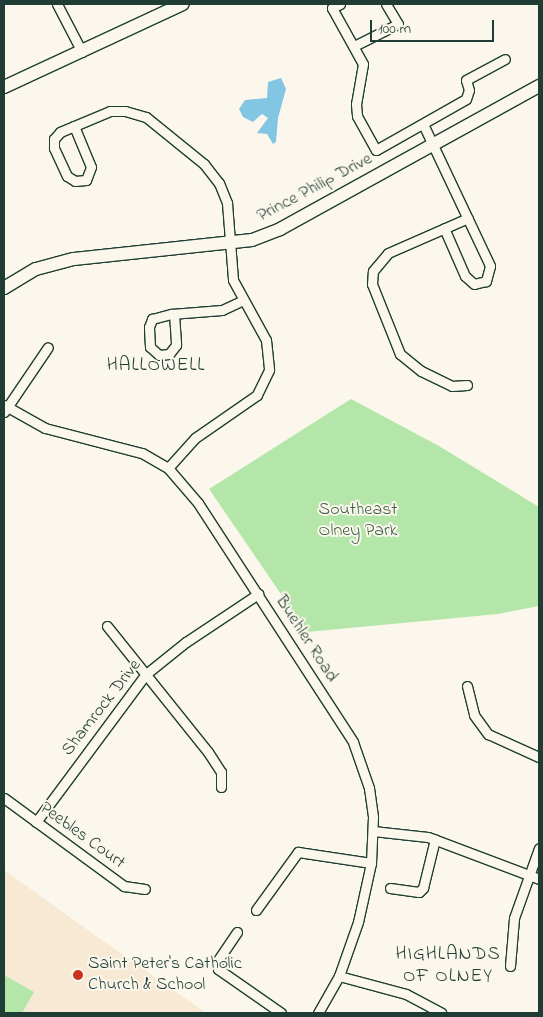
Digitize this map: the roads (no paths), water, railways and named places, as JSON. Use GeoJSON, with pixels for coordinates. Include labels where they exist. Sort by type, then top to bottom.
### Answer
{"type":"FeatureCollection","features":[{"type":"Feature","properties":{"kind":"street"},"geometry":{"type":"LineString","coordinates":[[57,4],[82,52]]}},
{"type":"Feature","properties":{"kind":"street"},"geometry":{"type":"LineString","coordinates":[[4,87],[183,4]]}},
{"type":"Feature","properties":{"kind":"street"},"geometry":{"type":"LineString","coordinates":[[340,4],[332,8],[363,64],[356,104],[357,116],[376,150],[466,99],[469,90],[466,80],[505,59]]}},
{"type":"Feature","properties":{"kind":"street"},"geometry":{"type":"LineString","coordinates":[[354,46],[398,24],[386,4]]}},
{"type":"Feature","properties":{"kind":"street","name":"Prince Philip Drive"},"geometry":{"type":"LineString","coordinates":[[4,288],[36,269],[74,259],[229,244],[252,240],[280,229],[434,142],[539,86]]}},
{"type":"Feature","properties":{"kind":"street"},"geometry":{"type":"LineString","coordinates":[[74,126],[91,167],[88,177],[79,182],[67,176],[53,146],[60,132],[74,126],[118,110],[140,114],[152,121],[204,164],[219,183],[227,204],[233,280],[269,350],[269,370],[264,382],[246,404],[184,448],[168,468]]}},
{"type":"Feature","properties":{"kind":"street"},"geometry":{"type":"LineString","coordinates":[[423,124],[434,142],[490,270],[483,283],[474,284],[465,276],[444,228]]}},
{"type":"Feature","properties":{"kind":"street"},"geometry":{"type":"LineString","coordinates":[[467,385],[452,386],[421,371],[400,354],[372,284],[373,271],[388,253],[468,218]]}},
{"type":"Feature","properties":{"kind":"street"},"geometry":{"type":"LineString","coordinates":[[174,314],[176,345],[169,354],[158,355],[150,347],[150,322],[156,317],[174,314],[222,310],[243,300]]}},
{"type":"Feature","properties":{"kind":"street"},"geometry":{"type":"LineString","coordinates":[[5,408],[48,347]]}},
{"type":"Feature","properties":{"kind":"street","name":"Buehler Road"},"geometry":{"type":"LineString","coordinates":[[5,408],[45,428],[142,453],[168,468],[198,503],[353,742],[370,788],[373,831],[371,863],[358,922],[339,976],[318,1013]]}},
{"type":"Feature","properties":{"kind":"street","name":"Shamrock Drive"},"geometry":{"type":"LineString","coordinates":[[36,822],[146,674],[186,642],[258,594]]}},
{"type":"Feature","properties":{"kind":"street"},"geometry":{"type":"LineString","coordinates":[[107,626],[208,752],[220,772],[221,787]]}},
{"type":"Feature","properties":{"kind":"street"},"geometry":{"type":"LineString","coordinates":[[467,686],[474,715],[488,734],[539,756]]}},
{"type":"Feature","properties":{"kind":"street","name":"Peebles Court"},"geometry":{"type":"LineString","coordinates":[[4,798],[124,886],[145,889]]}},
{"type":"Feature","properties":{"kind":"street"},"geometry":{"type":"LineString","coordinates":[[373,831],[435,839],[539,879]]}},
{"type":"Feature","properties":{"kind":"street"},"geometry":{"type":"LineString","coordinates":[[390,888],[419,892],[423,888],[435,839]]}},
{"type":"Feature","properties":{"kind":"street"},"geometry":{"type":"LineString","coordinates":[[510,966],[514,918],[539,848]]}},
{"type":"Feature","properties":{"kind":"street"},"geometry":{"type":"LineString","coordinates":[[256,910],[298,852],[371,863]]}},
{"type":"Feature","properties":{"kind":"street"},"geometry":{"type":"LineString","coordinates":[[238,932],[217,962],[218,969],[281,1013]]}},
{"type":"Feature","properties":{"kind":"street"},"geometry":{"type":"LineString","coordinates":[[339,976],[406,994],[441,1013]]}},
{"type":"Feature","properties":{"kind":"water"},"geometry":{"type":"Polygon","coordinates":[[[281,78],[286,89],[278,118],[276,142],[273,144],[267,134],[257,133],[268,118],[262,114],[253,122],[243,117],[239,109],[245,100],[267,98],[268,82],[281,78]]]}},
{"type":"Feature","properties":{"kind":"place","name":"Saint Peter's Catholic Church & School"},"geometry":{"type":"Point","coordinates":[78,975]}},
{"type":"Feature","properties":{"kind":"district","name":"HALLOWELL"},"geometry":{"type":"Point","coordinates":[156,366]}},
{"type":"Feature","properties":{"kind":"district","name":"HIGHLANDS OF OLNEY"},"geometry":{"type":"Point","coordinates":[448,966]}},
{"type":"Feature","properties":{"kind":"park label","name":"Southeast Olney Park"},"geometry":{"type":"Point","coordinates":[358,521]}}]}
